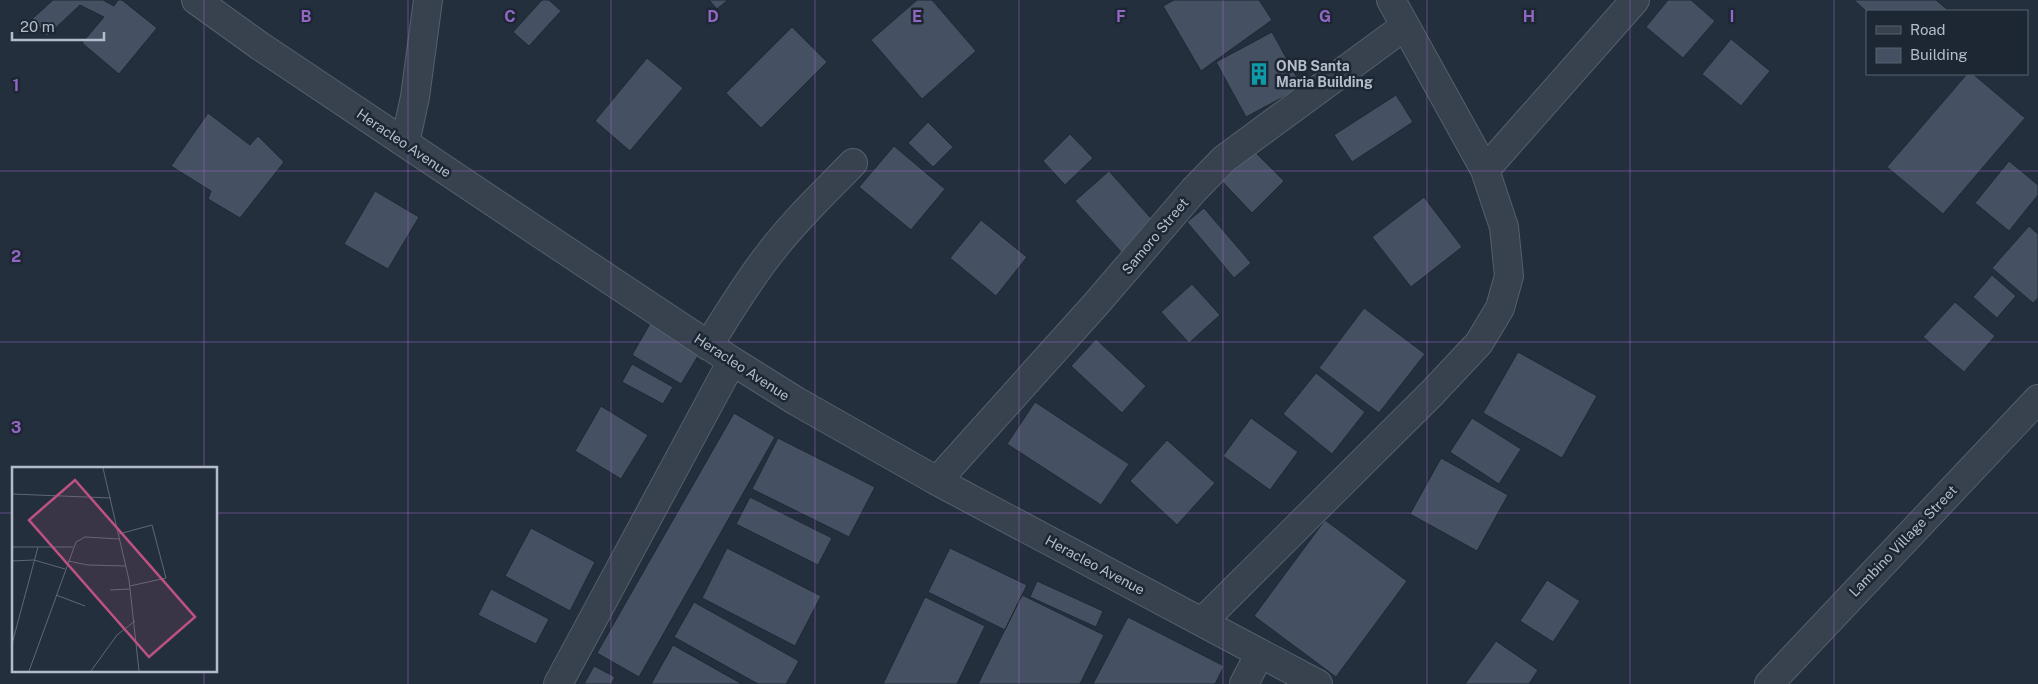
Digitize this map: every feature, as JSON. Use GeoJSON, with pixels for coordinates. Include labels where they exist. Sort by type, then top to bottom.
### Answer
{"type":"FeatureCollection","features":[{"type":"Feature","properties":{"kind":"street","name":"Heracleo Avenue"},"geometry":{"type":"LineString","coordinates":[[196,0],[260,46],[732,361],[864,441],[1318,684]]}},
{"type":"Feature","properties":{"kind":"street"},"geometry":{"type":"LineString","coordinates":[[405,143],[415,97],[428,0]]}},
{"type":"Feature","properties":{"kind":"street"},"geometry":{"type":"LineString","coordinates":[[1202,622],[1433,392],[1479,343],[1500,308],[1508,276],[1504,227],[1485,170],[1391,0]]}},
{"type":"Feature","properties":{"kind":"street"},"geometry":{"type":"LineString","coordinates":[[1485,170],[1634,0]]}},
{"type":"Feature","properties":{"kind":"street","name":"Samoro Street"},"geometry":{"type":"LineString","coordinates":[[937,481],[1096,304],[1194,190],[1224,159],[1405,26]]}},
{"type":"Feature","properties":{"kind":"street"},"geometry":{"type":"LineString","coordinates":[[708,346],[746,285],[770,252],[853,163]]}},
{"type":"Feature","properties":{"kind":"street"},"geometry":{"type":"LineString","coordinates":[[558,684],[732,361]]}},
{"type":"Feature","properties":{"kind":"street","name":"Lambino Village Street"},"geometry":{"type":"LineString","coordinates":[[1769,684],[2038,400]]}},
{"type":"Feature","properties":{"kind":"street"},"geometry":{"type":"LineString","coordinates":[[1244,684],[1260,653]]}},
{"type":"Feature","properties":{"kind":"building"},"geometry":{"type":"Polygon","coordinates":[[[53,0],[103,0],[114,6],[118,0],[122,0],[157,28],[119,74],[82,43],[104,17],[80,5],[47,36],[32,19],[53,0]]]}},
{"type":"Feature","properties":{"kind":"building"},"geometry":{"type":"Polygon","coordinates":[[[542,0],[549,0],[561,11],[529,46],[513,32],[542,0]]]}},
{"type":"Feature","properties":{"kind":"building"},"geometry":{"type":"Polygon","coordinates":[[[709,0],[728,0],[717,9],[709,0]]]}},
{"type":"Feature","properties":{"kind":"building"},"geometry":{"type":"Polygon","coordinates":[[[917,0],[932,0],[976,51],[922,99],[871,40],[917,0]]]}},
{"type":"Feature","properties":{"kind":"building"},"geometry":{"type":"Polygon","coordinates":[[[1174,0],[1259,0],[1272,20],[1201,71],[1163,6],[1174,0]]]}},
{"type":"Feature","properties":{"kind":"building"},"geometry":{"type":"Polygon","coordinates":[[[1668,0],[1691,0],[1715,21],[1683,58],[1646,27],[1668,0]]]}},
{"type":"Feature","properties":{"kind":"building"},"geometry":{"type":"Polygon","coordinates":[[[1854,0],[1936,0],[1948,10],[1866,10],[1854,0]]]}},
{"type":"Feature","properties":{"kind":"building"},"geometry":{"type":"Polygon","coordinates":[[[792,27],[827,62],[761,128],[726,93],[792,27]]]}},
{"type":"Feature","properties":{"kind":"building","name":"ONB Santa Maria Building"},"geometry":{"type":"Polygon","coordinates":[[[1272,32],[1302,87],[1246,117],[1216,62],[1272,32]]]}},
{"type":"Feature","properties":{"kind":"building"},"geometry":{"type":"Polygon","coordinates":[[[1731,39],[1770,71],[1741,106],[1702,74],[1731,39]]]}},
{"type":"Feature","properties":{"kind":"building"},"geometry":{"type":"Polygon","coordinates":[[[647,58],[683,88],[630,151],[595,121],[647,58]]]}},
{"type":"Feature","properties":{"kind":"building"},"geometry":{"type":"Polygon","coordinates":[[[1966,75],[1974,75],[2025,118],[1943,214],[1887,167],[1966,75]]]}},
{"type":"Feature","properties":{"kind":"building"},"geometry":{"type":"Polygon","coordinates":[[[1396,95],[1413,122],[1352,162],[1334,135],[1396,95]]]}},
{"type":"Feature","properties":{"kind":"building"},"geometry":{"type":"Polygon","coordinates":[[[208,113],[250,145],[258,136],[284,162],[240,218],[208,199],[211,191],[171,166],[208,113]]]}},
{"type":"Feature","properties":{"kind":"building"},"geometry":{"type":"Polygon","coordinates":[[[928,122],[953,147],[933,167],[908,143],[928,122]]]}},
{"type":"Feature","properties":{"kind":"building"},"geometry":{"type":"Polygon","coordinates":[[[1070,134],[1093,158],[1065,185],[1043,161],[1070,134]]]}},
{"type":"Feature","properties":{"kind":"building"},"geometry":{"type":"Polygon","coordinates":[[[894,146],[945,189],[911,230],[859,187],[894,146]]]}},
{"type":"Feature","properties":{"kind":"building"},"geometry":{"type":"Polygon","coordinates":[[[1250,147],[1284,181],[1252,213],[1218,177],[1250,147]]]}},
{"type":"Feature","properties":{"kind":"building"},"geometry":{"type":"Polygon","coordinates":[[[2009,161],[2038,185],[2038,195],[2009,231],[1975,203],[2009,161]]]}},
{"type":"Feature","properties":{"kind":"building"},"geometry":{"type":"Polygon","coordinates":[[[1109,171],[1156,224],[1123,254],[1075,201],[1109,171]]]}},
{"type":"Feature","properties":{"kind":"building"},"geometry":{"type":"Polygon","coordinates":[[[375,191],[419,217],[388,269],[344,244],[375,191]]]}},
{"type":"Feature","properties":{"kind":"building"},"geometry":{"type":"Polygon","coordinates":[[[1424,197],[1462,247],[1411,287],[1372,237],[1424,197]]]}},
{"type":"Feature","properties":{"kind":"building"},"geometry":{"type":"Polygon","coordinates":[[[1204,208],[1251,263],[1234,278],[1187,222],[1204,208]]]}},
{"type":"Feature","properties":{"kind":"building"},"geometry":{"type":"Polygon","coordinates":[[[981,220],[1027,257],[996,296],[950,258],[981,220]]]}},
{"type":"Feature","properties":{"kind":"building"},"geometry":{"type":"Polygon","coordinates":[[[2029,226],[2038,234],[2038,298],[2033,303],[1992,268],[2029,226]]]}},
{"type":"Feature","properties":{"kind":"building"},"geometry":{"type":"Polygon","coordinates":[[[1992,275],[2016,296],[1997,318],[1973,297],[1992,275]]]}},
{"type":"Feature","properties":{"kind":"building"},"geometry":{"type":"Polygon","coordinates":[[[1192,284],[1220,315],[1189,343],[1161,312],[1192,284]]]}},
{"type":"Feature","properties":{"kind":"building"},"geometry":{"type":"Polygon","coordinates":[[[1955,302],[1995,336],[1964,372],[1923,337],[1955,302]]]}},
{"type":"Feature","properties":{"kind":"building"},"geometry":{"type":"Polygon","coordinates":[[[1364,308],[1425,354],[1379,413],[1319,368],[1364,308]]]}},
{"type":"Feature","properties":{"kind":"building"},"geometry":{"type":"Polygon","coordinates":[[[651,322],[701,351],[681,384],[632,355],[651,322]]]}},
{"type":"Feature","properties":{"kind":"building"},"geometry":{"type":"Polygon","coordinates":[[[1096,339],[1146,386],[1122,413],[1071,366],[1096,339]]]}},
{"type":"Feature","properties":{"kind":"building"},"geometry":{"type":"Polygon","coordinates":[[[1518,352],[1597,396],[1562,458],[1483,413],[1518,352]]]}},
{"type":"Feature","properties":{"kind":"building"},"geometry":{"type":"Polygon","coordinates":[[[632,364],[673,387],[663,404],[622,382],[632,364]]]}},
{"type":"Feature","properties":{"kind":"building"},"geometry":{"type":"Polygon","coordinates":[[[1316,373],[1365,412],[1332,454],[1283,414],[1316,373]]]}},
{"type":"Feature","properties":{"kind":"building"},"geometry":{"type":"Polygon","coordinates":[[[1035,402],[1129,464],[1101,505],[1007,444],[1035,402]]]}},
{"type":"Feature","properties":{"kind":"building"},"geometry":{"type":"Polygon","coordinates":[[[601,406],[648,435],[621,479],[575,451],[601,406]]]}},
{"type":"Feature","properties":{"kind":"building"},"geometry":{"type":"Polygon","coordinates":[[[734,413],[775,437],[639,677],[597,653],[734,413]]]}},
{"type":"Feature","properties":{"kind":"building"},"geometry":{"type":"Polygon","coordinates":[[[1251,418],[1298,452],[1270,490],[1223,456],[1251,418]]]}},
{"type":"Feature","properties":{"kind":"building"},"geometry":{"type":"Polygon","coordinates":[[[1472,418],[1521,449],[1499,484],[1450,452],[1472,418]]]}},
{"type":"Feature","properties":{"kind":"building"},"geometry":{"type":"Polygon","coordinates":[[[778,438],[875,487],[849,537],[752,489],[778,438]]]}},
{"type":"Feature","properties":{"kind":"building"},"geometry":{"type":"Polygon","coordinates":[[[1167,440],[1215,483],[1177,525],[1130,481],[1167,440]]]}},
{"type":"Feature","properties":{"kind":"building"},"geometry":{"type":"Polygon","coordinates":[[[1441,458],[1508,495],[1477,551],[1410,514],[1441,458]]]}},
{"type":"Feature","properties":{"kind":"building"},"geometry":{"type":"Polygon","coordinates":[[[750,497],[832,538],[818,565],[736,524],[750,497]]]}},
{"type":"Feature","properties":{"kind":"building"},"geometry":{"type":"Polygon","coordinates":[[[1325,520],[1407,581],[1336,677],[1254,616],[1325,520]]]}},
{"type":"Feature","properties":{"kind":"building"},"geometry":{"type":"Polygon","coordinates":[[[531,528],[595,562],[570,611],[505,576],[531,528]]]}},
{"type":"Feature","properties":{"kind":"building"},"geometry":{"type":"Polygon","coordinates":[[[727,548],[821,596],[795,646],[702,598],[727,548]]]}},
{"type":"Feature","properties":{"kind":"building"},"geometry":{"type":"Polygon","coordinates":[[[950,548],[1027,585],[1005,630],[928,592],[950,548]]]}},
{"type":"Feature","properties":{"kind":"building"},"geometry":{"type":"Polygon","coordinates":[[[1547,580],[1580,601],[1553,642],[1520,621],[1547,580]]]}},
{"type":"Feature","properties":{"kind":"building"},"geometry":{"type":"Polygon","coordinates":[[[1037,581],[1103,611],[1096,627],[1030,597],[1037,581]]]}},
{"type":"Feature","properties":{"kind":"building"},"geometry":{"type":"Polygon","coordinates":[[[491,589],[549,619],[536,644],[478,615],[491,589]]]}},
{"type":"Feature","properties":{"kind":"building"},"geometry":{"type":"Polygon","coordinates":[[[1022,595],[1104,635],[1080,684],[978,684],[1022,595]]]}},
{"type":"Feature","properties":{"kind":"building"},"geometry":{"type":"Polygon","coordinates":[[[925,597],[985,626],[957,684],[883,684],[925,597]]]}},
{"type":"Feature","properties":{"kind":"building"},"geometry":{"type":"Polygon","coordinates":[[[694,602],[799,661],[786,684],[758,684],[674,637],[694,602]]]}},
{"type":"Feature","properties":{"kind":"building"},"geometry":{"type":"Polygon","coordinates":[[[1128,617],[1224,666],[1215,684],[1093,684],[1128,617]]]}},
{"type":"Feature","properties":{"kind":"building"},"geometry":{"type":"Polygon","coordinates":[[[1496,641],[1538,670],[1529,684],[1465,684],[1496,641]]]}},
{"type":"Feature","properties":{"kind":"building"},"geometry":{"type":"Polygon","coordinates":[[[673,645],[742,684],[651,684],[673,645]]]}},
{"type":"Feature","properties":{"kind":"building"},"geometry":{"type":"Polygon","coordinates":[[[594,666],[615,677],[611,684],[584,684],[594,666]]]}},
{"type":"Feature","properties":{"kind":"place","name":"ONB Santa Maria Building"},"geometry":{"type":"Point","coordinates":[1259,74]}}]}
